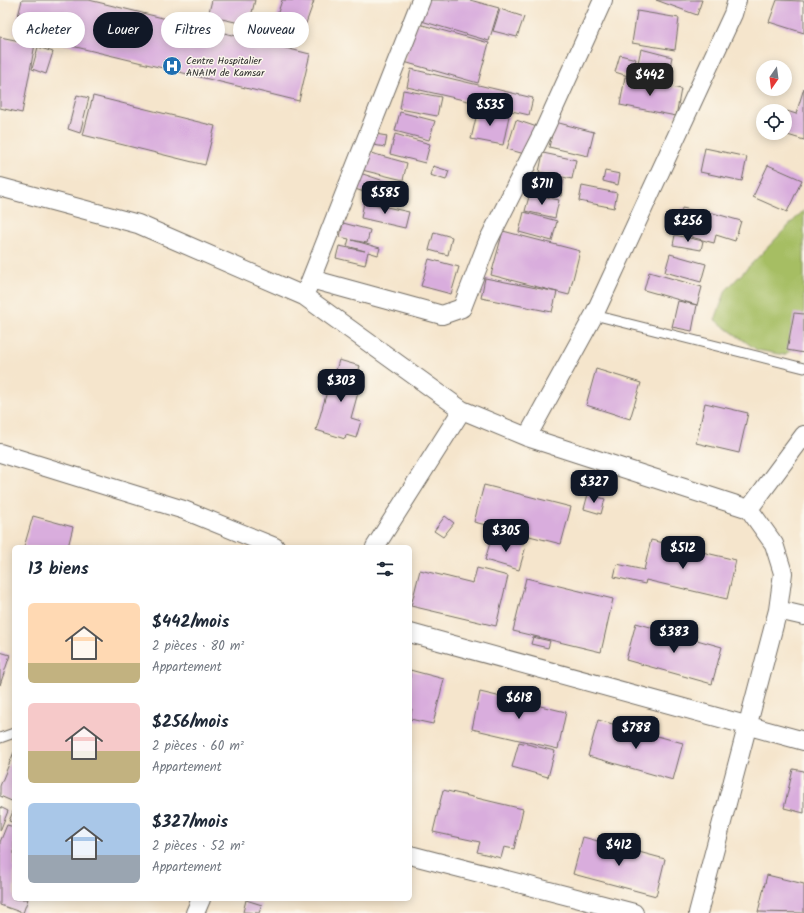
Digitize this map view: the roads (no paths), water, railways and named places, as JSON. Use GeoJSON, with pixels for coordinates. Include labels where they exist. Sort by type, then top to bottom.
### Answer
{"type":"FeatureCollection","features":[{"type":"Feature","properties":{"kind":"street"},"geometry":{"type":"LineString","coordinates":[[308,288],[421,0]]}},
{"type":"Feature","properties":{"kind":"street"},"geometry":{"type":"LineString","coordinates":[[0,187],[138,224],[308,288],[442,315],[462,308],[488,241],[545,128],[603,0]]}},
{"type":"Feature","properties":{"kind":"street"},"geometry":{"type":"LineString","coordinates":[[527,437],[594,315],[733,14],[737,0]]}},
{"type":"Feature","properties":{"kind":"street"},"geometry":{"type":"LineString","coordinates":[[308,288],[462,410],[527,437],[749,509],[774,544],[783,573],[778,610],[698,913]]}},
{"type":"Feature","properties":{"kind":"street"},"geometry":{"type":"LineString","coordinates":[[376,545],[462,410]]}},
{"type":"Feature","properties":{"kind":"street"},"geometry":{"type":"LineString","coordinates":[[749,509],[804,435]]}},
{"type":"Feature","properties":{"kind":"street"},"geometry":{"type":"LineString","coordinates":[[0,453],[184,510],[270,545]]}},
{"type":"Feature","properties":{"kind":"street"},"geometry":{"type":"LineString","coordinates":[[778,610],[804,616]]}},
{"type":"Feature","properties":{"kind":"street"},"geometry":{"type":"LineString","coordinates":[[412,634],[804,741]]}},
{"type":"Feature","properties":{"kind":"street"},"geometry":{"type":"LineString","coordinates":[[412,856],[634,913]]}},
{"type":"Feature","properties":{"kind":"street"},"geometry":{"type":"LineString","coordinates":[[195,913],[200,901]]}},
{"type":"Feature","properties":{"kind":"lane"},"geometry":{"type":"LineString","coordinates":[[594,315],[804,368]]}},
{"type":"Feature","properties":{"kind":"lane"},"geometry":{"type":"LineString","coordinates":[[0,738],[12,734]]}},
{"type":"Feature","properties":{"kind":"place","name":"Centre Hospitalier ANAIM de Kamsar"},"geometry":{"type":"Point","coordinates":[172,66]}}]}
